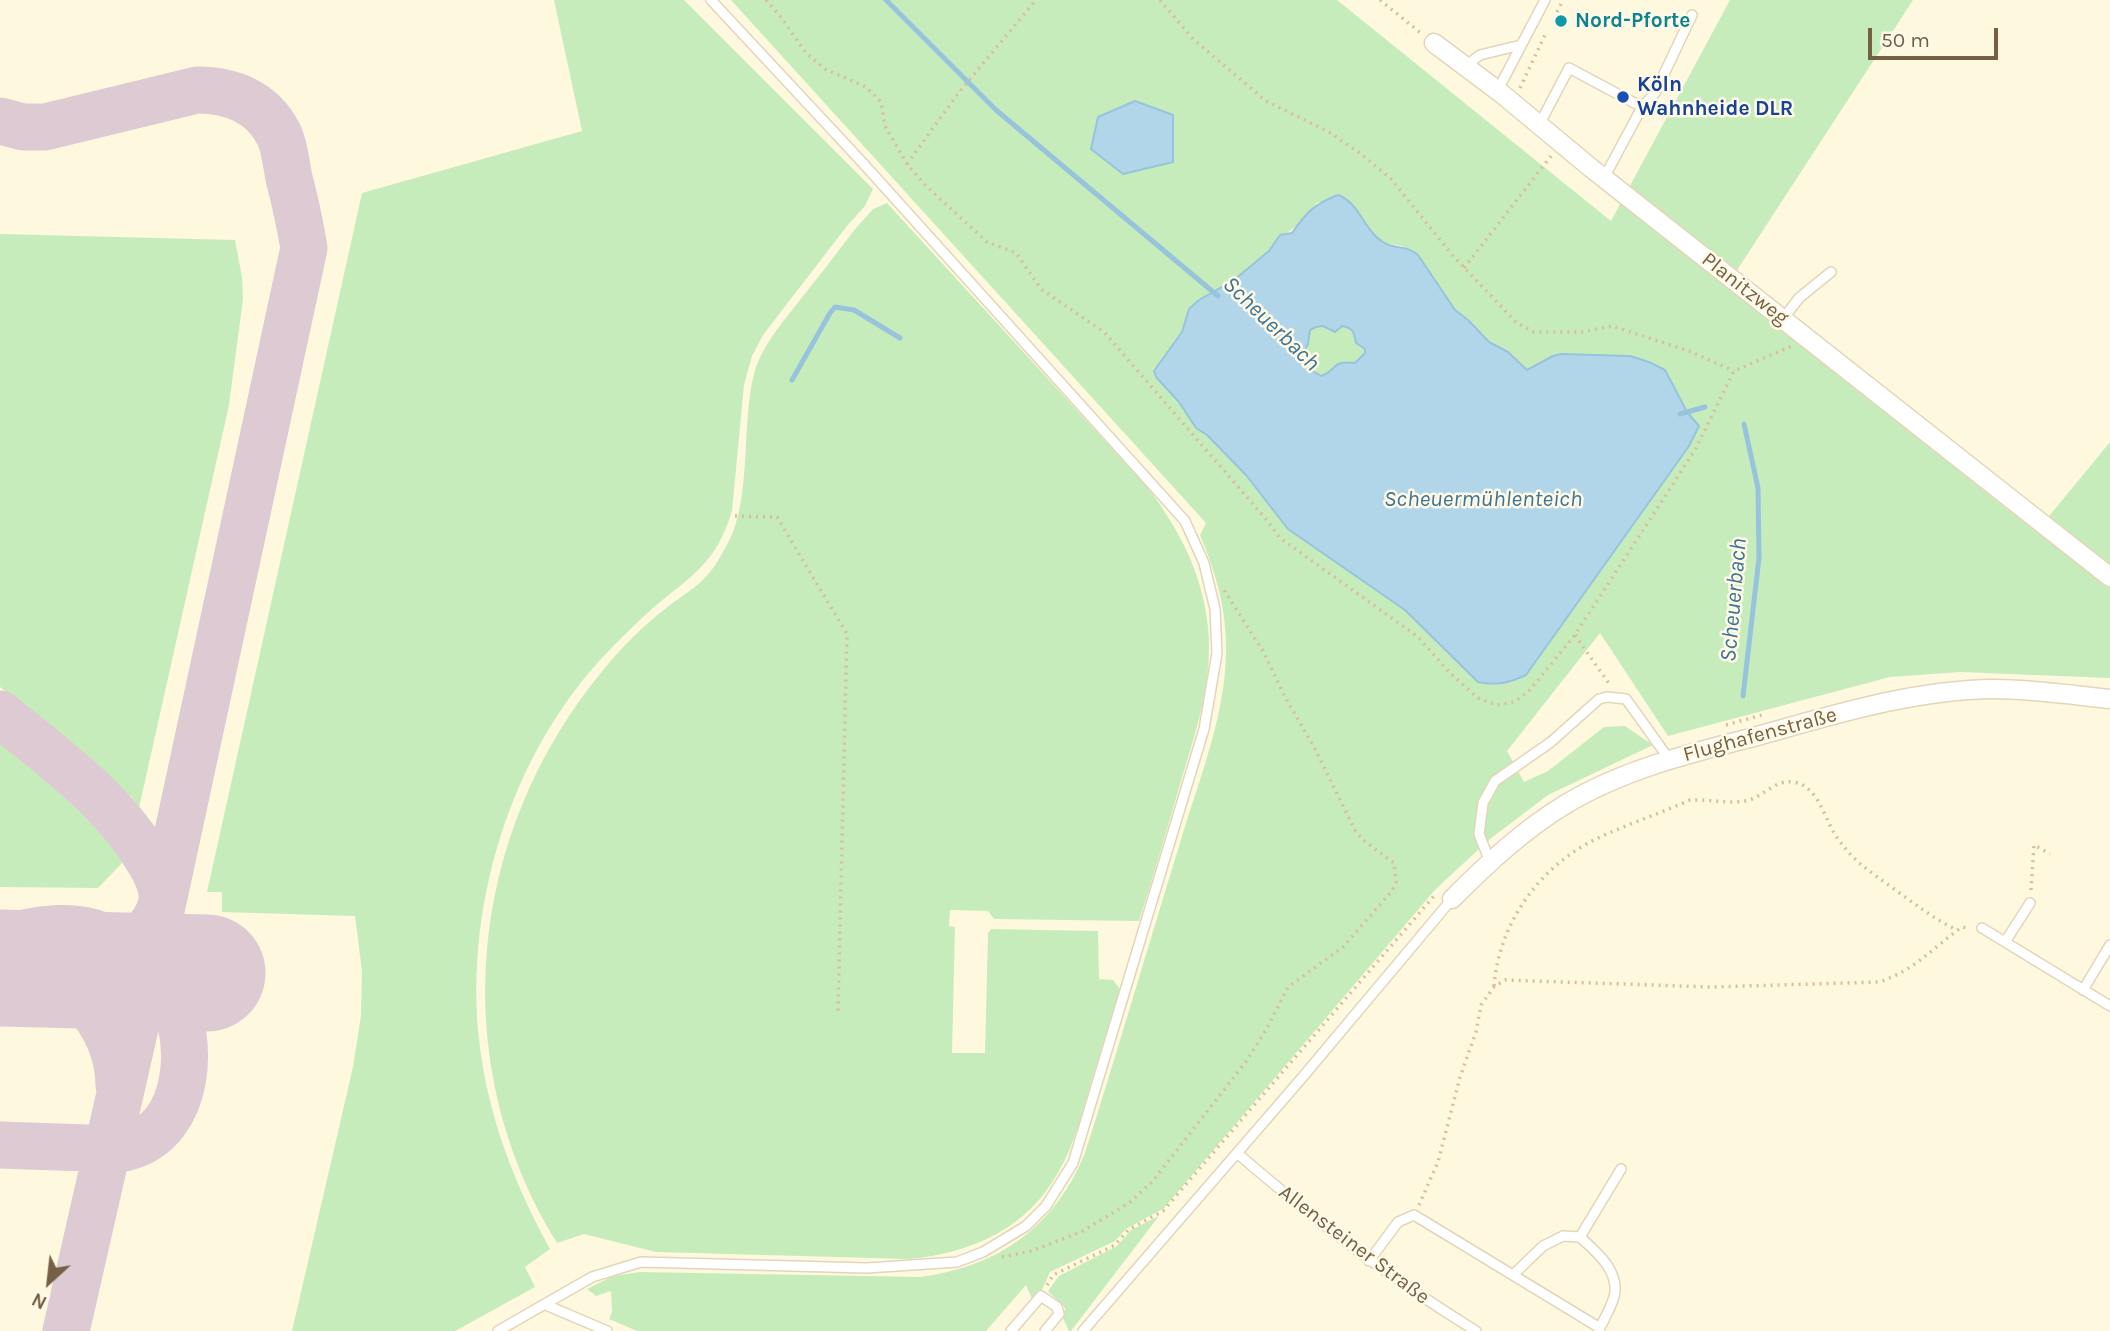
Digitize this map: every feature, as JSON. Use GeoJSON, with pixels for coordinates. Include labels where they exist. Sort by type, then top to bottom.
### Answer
{"type":"FeatureCollection","features":[{"type":"Feature","properties":{"kind":"street","name":"Planitzweg"},"geometry":{"type":"LineString","coordinates":[[1434,43],[1472,71],[1511,92],[1539,125],[1561,144],[2110,577]]}},
{"type":"Feature","properties":{"kind":"street","name":"Flughafenstraße"},"geometry":{"type":"LineString","coordinates":[[1446,894],[1540,821],[1567,804],[1598,788],[1670,759],[1916,696],[1996,689],[2110,699]]}},
{"type":"Feature","properties":{"kind":"lane"},"geometry":{"type":"LineString","coordinates":[[498,1331],[592,1277],[641,1262],[867,1268],[957,1262],[989,1249],[1026,1226],[1046,1206],[1073,1163],[1204,729],[1217,653],[1215,609],[1210,587],[1204,563],[1185,521],[861,161],[711,0]]}},
{"type":"Feature","properties":{"kind":"lane"},"geometry":{"type":"LineString","coordinates":[[1511,92],[1501,84],[1545,0]]}},
{"type":"Feature","properties":{"kind":"lane"},"geometry":{"type":"LineString","coordinates":[[1604,178],[1642,107],[1655,93],[1692,15]]}},
{"type":"Feature","properties":{"kind":"lane"},"geometry":{"type":"LineString","coordinates":[[1472,71],[1472,61],[1480,55],[1521,45]]}},
{"type":"Feature","properties":{"kind":"lane"},"geometry":{"type":"LineString","coordinates":[[1539,125],[1569,68],[1642,107]]}},
{"type":"Feature","properties":{"kind":"lane"},"geometry":{"type":"LineString","coordinates":[[1782,319],[1799,298],[1831,272]]}},
{"type":"Feature","properties":{"kind":"lane"},"geometry":{"type":"LineString","coordinates":[[1490,862],[1479,834],[1483,803],[1495,781],[1551,742],[1599,699],[1607,696],[1626,699],[1670,759]]}},
{"type":"Feature","properties":{"kind":"lane"},"geometry":{"type":"LineString","coordinates":[[1083,1331],[1237,1153],[1446,894]]}},
{"type":"Feature","properties":{"kind":"lane"},"geometry":{"type":"LineString","coordinates":[[2005,942],[2030,903]]}},
{"type":"Feature","properties":{"kind":"lane"},"geometry":{"type":"LineString","coordinates":[[1982,928],[2110,1006]]}},
{"type":"Feature","properties":{"kind":"lane"},"geometry":{"type":"LineString","coordinates":[[2083,990],[2110,945]]}},
{"type":"Feature","properties":{"kind":"lane","name":"Allensteiner Straße"},"geometry":{"type":"LineString","coordinates":[[1237,1153],[1306,1213],[1369,1261],[1476,1331]]}},
{"type":"Feature","properties":{"kind":"lane"},"geometry":{"type":"LineString","coordinates":[[1580,1237],[1620,1169]]}},
{"type":"Feature","properties":{"kind":"lane"},"geometry":{"type":"LineString","coordinates":[[1369,1261],[1398,1222],[1414,1215],[1514,1274],[1599,1330],[1616,1294],[1615,1281],[1606,1262],[1580,1237],[1563,1236],[1543,1246],[1514,1274]]}},
{"type":"Feature","properties":{"kind":"lane"},"geometry":{"type":"LineString","coordinates":[[1011,1331],[1041,1296],[1057,1307],[1059,1314],[1045,1331]]}},
{"type":"Feature","properties":{"kind":"lane"},"geometry":{"type":"LineString","coordinates":[[546,1305],[607,1331]]}},
{"type":"Feature","properties":{"kind":"path"},"geometry":{"type":"LineString","coordinates":[[766,0],[806,53],[825,69],[866,87],[881,102],[885,126],[907,164],[926,186],[987,242],[1016,253],[1041,289],[1104,332],[1280,538],[1418,637],[1450,673],[1478,698],[1497,705],[1514,702],[1528,692],[1575,635],[1695,450],[1734,371],[1809,340]]}},
{"type":"Feature","properties":{"kind":"path"},"geometry":{"type":"LineString","coordinates":[[907,164],[975,71],[1036,0]]}},
{"type":"Feature","properties":{"kind":"path"},"geometry":{"type":"LineString","coordinates":[[1160,0],[1192,37],[1266,101],[1329,132],[1391,179],[1464,268],[1517,323],[1534,332],[1582,332],[1612,326],[1689,351],[1734,371]]}},
{"type":"Feature","properties":{"kind":"path"},"geometry":{"type":"LineString","coordinates":[[1380,0],[1434,43]]}},
{"type":"Feature","properties":{"kind":"path"},"geometry":{"type":"LineString","coordinates":[[1557,12],[1563,0]]}},
{"type":"Feature","properties":{"kind":"path"},"geometry":{"type":"LineString","coordinates":[[1511,92],[1521,82],[1545,35]]}},
{"type":"Feature","properties":{"kind":"path"},"geometry":{"type":"LineString","coordinates":[[1464,268],[1561,144]]}},
{"type":"Feature","properties":{"kind":"path"},"geometry":{"type":"LineString","coordinates":[[735,516],[777,517],[847,634],[838,1011]]}},
{"type":"Feature","properties":{"kind":"path"},"geometry":{"type":"LineString","coordinates":[[989,1249],[998,1257],[1009,1256],[1054,1243],[1106,1218],[1129,1203],[1152,1182],[1244,1063],[1266,1030],[1288,987],[1343,947],[1392,891],[1396,882],[1394,863],[1356,832],[1264,651],[1224,589],[1210,587]]}},
{"type":"Feature","properties":{"kind":"path"},"geometry":{"type":"LineString","coordinates":[[1575,635],[1619,698]]}},
{"type":"Feature","properties":{"kind":"path"},"geometry":{"type":"LineString","coordinates":[[1414,1215],[1438,1162],[1460,1077],[1476,1032],[1481,1005],[1494,986],[1500,953],[1521,906],[1534,885],[1569,855],[1595,839],[1690,800],[1746,802],[1777,783],[1794,782],[1808,789],[1818,801],[1834,834],[1853,859],[1935,920],[1957,930]]}},
{"type":"Feature","properties":{"kind":"path"},"geometry":{"type":"LineString","coordinates":[[2030,903],[2034,845],[2050,855]]}},
{"type":"Feature","properties":{"kind":"path"},"geometry":{"type":"LineString","coordinates":[[1041,1296],[1053,1275],[1115,1245],[1128,1230],[1163,1211],[1446,894]]}},
{"type":"Feature","properties":{"kind":"path"},"geometry":{"type":"LineString","coordinates":[[1494,986],[1505,980],[1711,987],[1880,982],[1916,965],[1962,927],[1982,928]]}},
{"type":"Feature","properties":{"kind":"green space"},"geometry":{"type":"Polygon","coordinates":[[[554,0],[684,0],[873,189],[865,206],[763,335],[752,356],[744,385],[732,511],[718,544],[691,577],[646,614],[606,653],[568,699],[541,742],[518,788],[500,837],[487,887],[479,938],[476,989],[479,1039],[495,1121],[525,1199],[550,1249],[525,1267],[535,1287],[455,1331],[292,1331],[353,1067],[361,1015],[362,971],[355,916],[222,912],[222,892],[207,892],[362,193],[582,131],[554,0]]]}},
{"type":"Feature","properties":{"kind":"green space"},"geometry":{"type":"Polygon","coordinates":[[[731,0],[1337,0],[1611,221],[1730,0],[1913,0],[1726,287],[2036,532],[2110,442],[2110,678],[1960,672],[1890,677],[1668,736],[1600,633],[1507,751],[1524,782],[1548,771],[1604,727],[1625,726],[1653,745],[1548,795],[1490,839],[1453,873],[1434,891],[1164,1208],[1126,1229],[1115,1241],[1050,1272],[1041,1292],[1032,1299],[1026,1285],[986,1331],[637,1331],[609,1319],[612,1312],[611,1291],[596,1296],[587,1289],[613,1276],[640,1272],[920,1277],[948,1272],[999,1253],[1021,1239],[1058,1202],[1085,1153],[1216,726],[1224,677],[1226,637],[1219,593],[1200,535],[1206,523],[731,0]],[[1318,202],[1295,227],[1278,237],[1269,251],[1234,280],[1199,300],[1182,332],[1158,365],[1156,377],[1179,402],[1196,428],[1207,435],[1246,475],[1288,529],[1405,610],[1491,685],[1509,683],[1526,675],[1689,446],[1699,426],[1687,412],[1665,370],[1527,371],[1508,352],[1489,342],[1455,310],[1418,255],[1402,246],[1384,243],[1372,233],[1363,218],[1318,202]]]}},
{"type":"Feature","properties":{"kind":"green space"},"geometry":{"type":"Polygon","coordinates":[[[887,203],[1148,488],[1179,536],[1201,588],[1209,647],[1205,688],[1191,749],[1139,921],[994,919],[988,911],[950,910],[949,926],[955,927],[952,1053],[985,1053],[988,933],[991,929],[1098,931],[1099,979],[1113,980],[1120,989],[1081,1118],[1059,1171],[1031,1208],[996,1234],[955,1251],[909,1259],[656,1252],[584,1234],[557,1243],[521,1172],[498,1099],[486,1024],[487,948],[500,874],[523,802],[558,733],[618,653],[649,622],[705,577],[715,566],[728,543],[740,505],[750,394],[754,374],[768,342],[856,228],[873,209],[887,203]]]}},
{"type":"Feature","properties":{"kind":"green space"},"geometry":{"type":"Polygon","coordinates":[[[0,234],[235,240],[243,299],[229,405],[139,808],[131,797],[0,687],[0,234]]]}},
{"type":"Feature","properties":{"kind":"green space"},"geometry":{"type":"Polygon","coordinates":[[[1323,326],[1336,332],[1342,326],[1349,329],[1354,333],[1359,346],[1365,349],[1365,353],[1354,363],[1340,363],[1321,376],[1302,363],[1301,357],[1308,344],[1310,330],[1323,326]]]}},
{"type":"Feature","properties":{"kind":"green space"},"geometry":{"type":"Polygon","coordinates":[[[0,738],[69,795],[114,844],[124,861],[98,888],[0,887],[0,738]]]}},
{"type":"Feature","properties":{"kind":"green space"},"geometry":{"type":"Polygon","coordinates":[[[1159,1216],[1069,1331],[1063,1318],[1065,1308],[1048,1291],[1059,1276],[1117,1246],[1131,1230],[1159,1216]]]}},
{"type":"Feature","properties":{"kind":"water"},"geometry":{"type":"Polygon","coordinates":[[[1135,101],[1173,115],[1173,162],[1123,174],[1091,149],[1098,117],[1135,101]]]}},
{"type":"Feature","properties":{"kind":"water","name":"Scheuermühlenteich"},"geometry":{"type":"Polygon","coordinates":[[[1338,195],[1352,204],[1377,237],[1387,244],[1409,249],[1418,255],[1455,310],[1489,342],[1508,352],[1527,370],[1561,354],[1630,356],[1649,362],[1665,370],[1687,412],[1699,426],[1689,446],[1526,675],[1520,678],[1497,684],[1478,682],[1405,610],[1288,529],[1246,475],[1207,435],[1196,428],[1179,402],[1156,377],[1154,371],[1182,332],[1189,309],[1199,300],[1234,280],[1269,251],[1280,235],[1292,233],[1311,210],[1338,195]],[[1323,326],[1310,330],[1308,344],[1301,357],[1309,369],[1321,376],[1337,364],[1355,363],[1365,353],[1365,349],[1356,343],[1351,330],[1342,326],[1335,332],[1323,326]]]}},
{"type":"Feature","properties":{"kind":"waterway","name":"Scheuerbach"},"geometry":{"type":"LineString","coordinates":[[886,0],[996,110],[1218,296]]}},
{"type":"Feature","properties":{"kind":"waterway"},"geometry":{"type":"LineString","coordinates":[[792,380],[835,307],[854,310],[900,338]]}},
{"type":"Feature","properties":{"kind":"waterway","name":"Scheuerbach"},"geometry":{"type":"LineString","coordinates":[[1680,414],[1705,407]]}},
{"type":"Feature","properties":{"kind":"waterway","name":"Scheuerbach"},"geometry":{"type":"LineString","coordinates":[[1743,696],[1759,558],[1758,488],[1744,424]]}},
{"type":"Feature","properties":{"kind":"taxiway"},"geometry":{"type":"LineString","coordinates":[[0,121],[23,127],[45,127],[197,90],[222,92],[245,100],[264,114],[281,140],[304,248],[148,971],[66,1331]]}},
{"type":"Feature","properties":{"kind":"taxiway"},"geometry":{"type":"LineString","coordinates":[[0,714],[83,782],[120,820],[151,864],[160,885],[161,906],[138,941],[113,956],[71,970]]}},
{"type":"Feature","properties":{"kind":"taxiway"},"geometry":{"type":"LineString","coordinates":[[0,941],[40,930],[69,929],[83,930],[114,942],[169,992],[178,1012],[185,1058],[176,1103],[165,1122],[149,1137],[128,1147],[112,1149],[0,1145]]}},
{"type":"Feature","properties":{"kind":"taxiway"},"geometry":{"type":"LineString","coordinates":[[4,968],[37,974],[58,982],[86,1004],[106,1033],[113,1050],[119,1085]]}},
{"type":"Feature","properties":{"kind":"runway"},"geometry":{"type":"LineString","coordinates":[[0,968],[207,973]]}},
{"type":"Feature","properties":{"kind":"place","name":"Nord-Pforte"},"geometry":{"type":"Point","coordinates":[1561,21]}},
{"type":"Feature","properties":{"kind":"place","name":"Köln Wahnheide DLR"},"geometry":{"type":"Point","coordinates":[1623,97]}}]}
